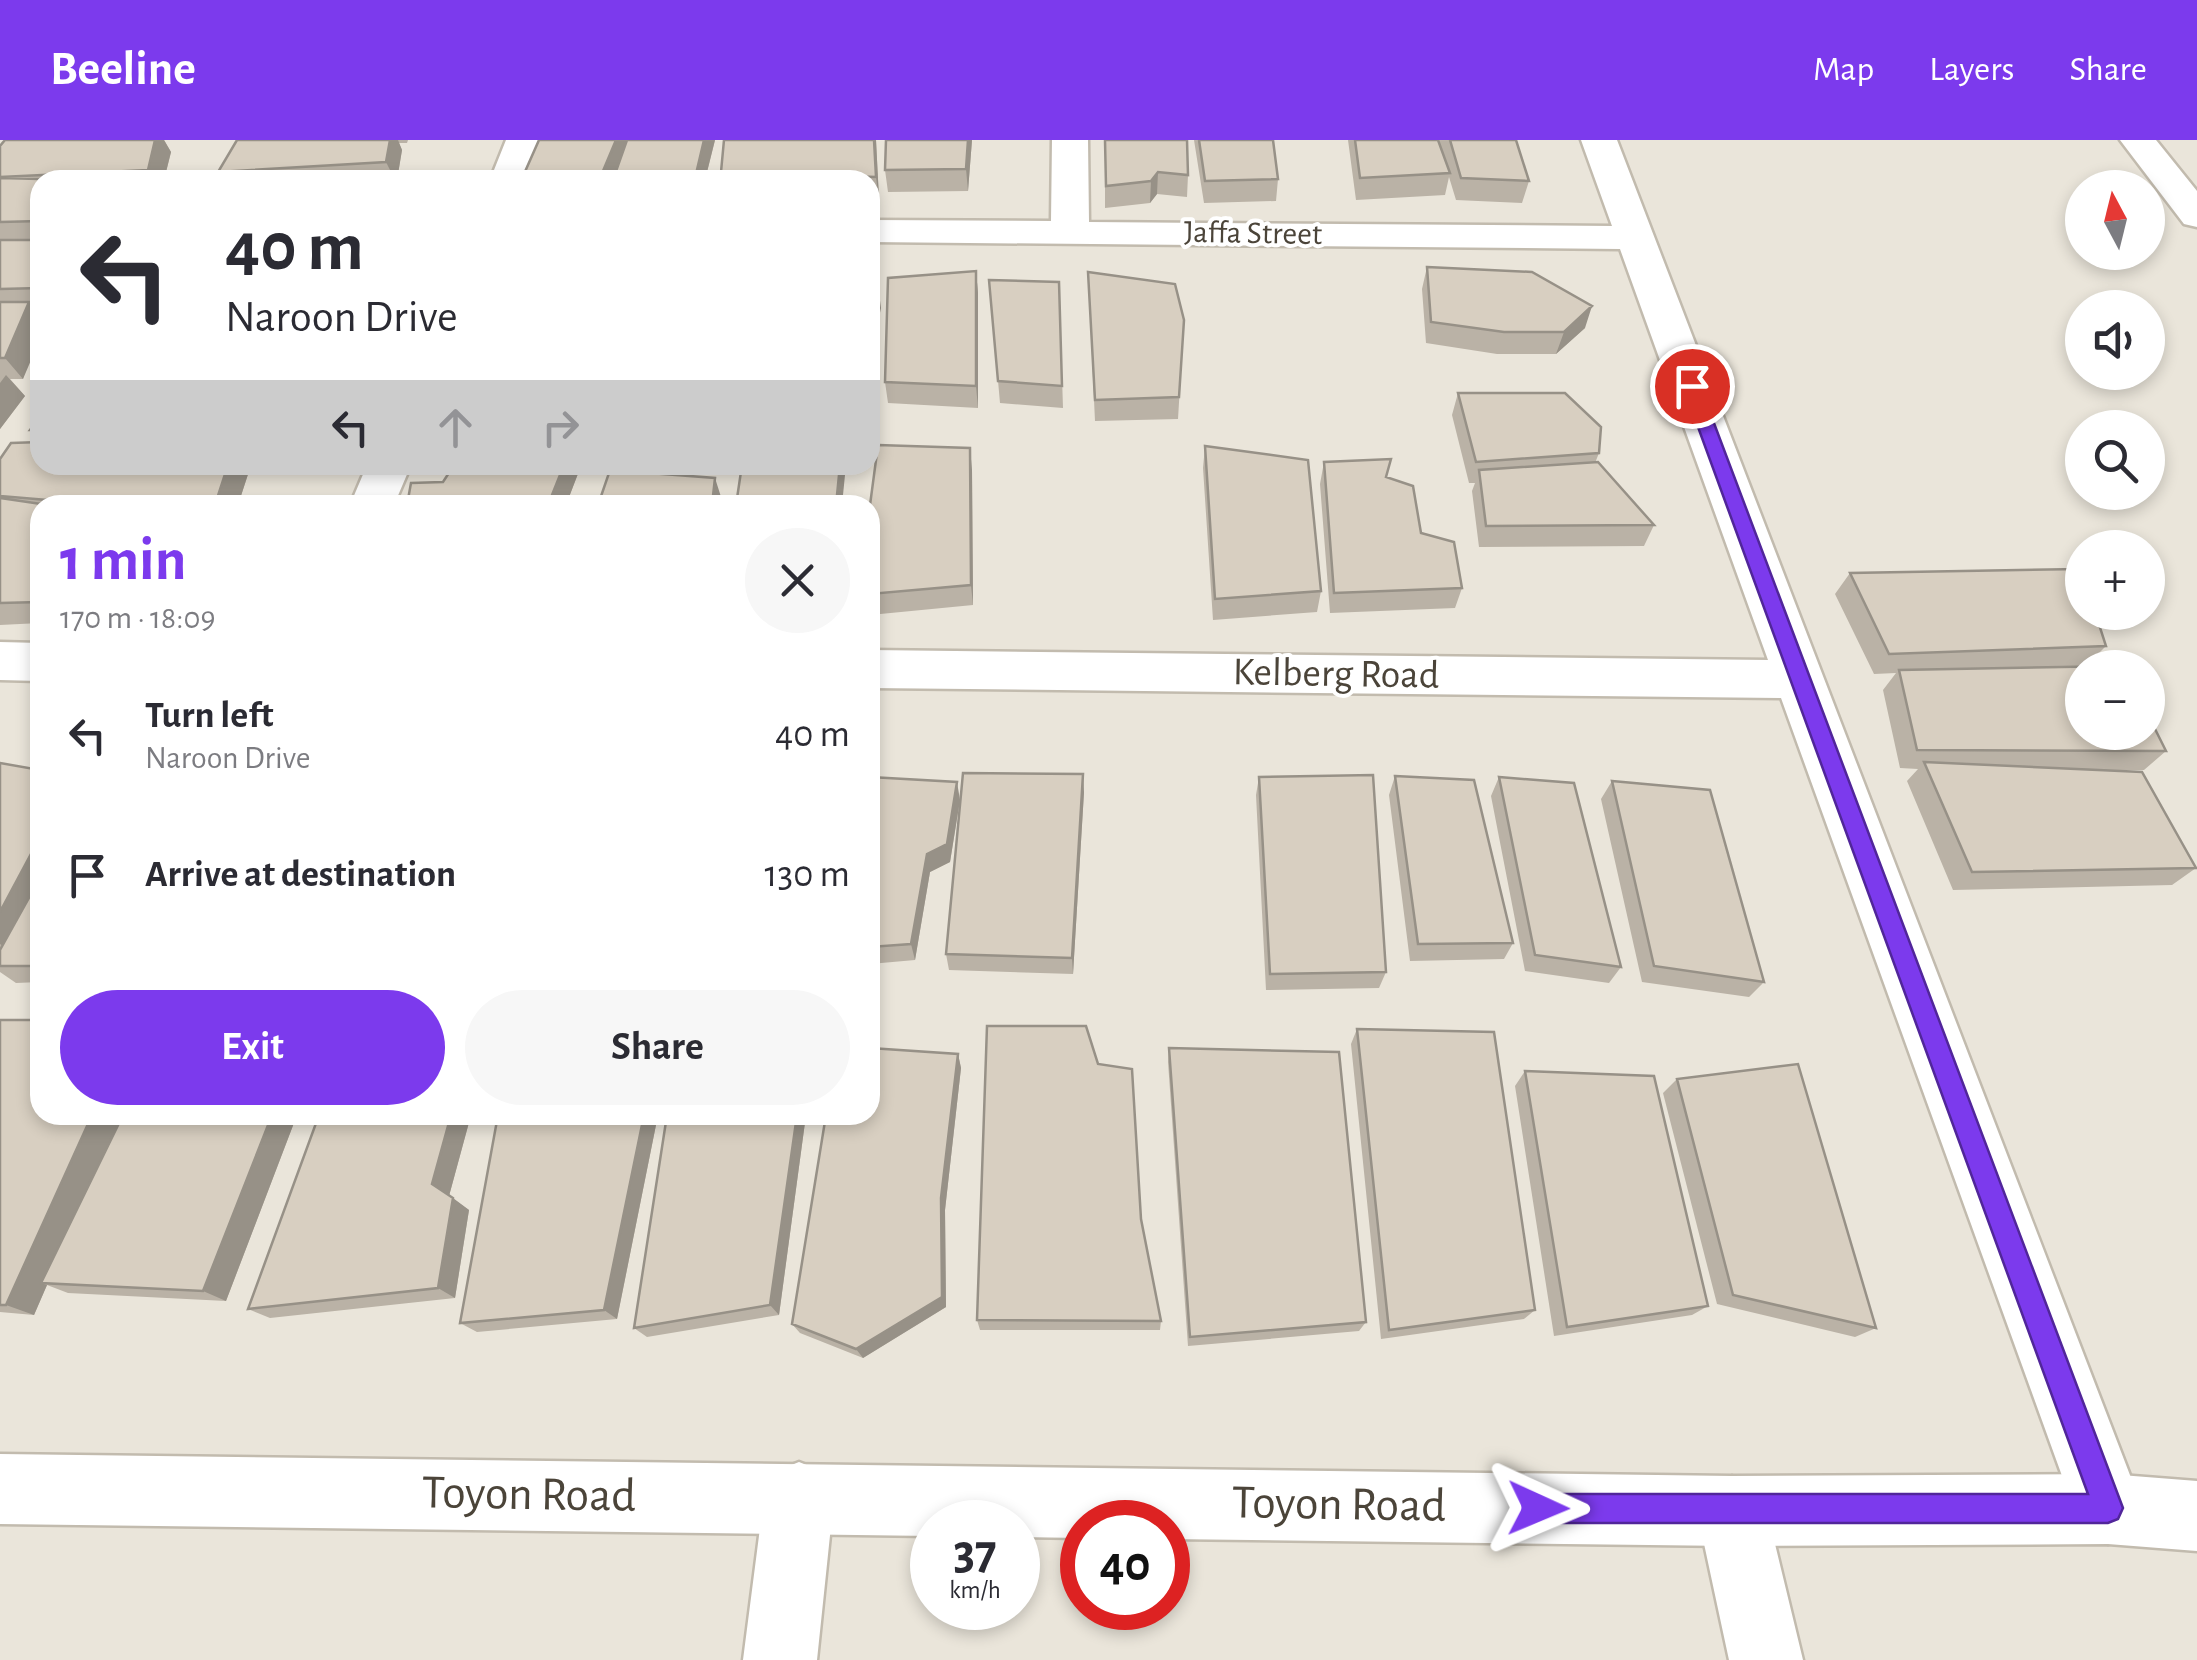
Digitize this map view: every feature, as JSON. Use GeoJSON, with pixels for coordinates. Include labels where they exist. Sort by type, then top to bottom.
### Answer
{"type":"FeatureCollection","features":[{"type":"Feature","properties":{"kind":"street"},"geometry":{"type":"LineString","coordinates":[[512,170],[524,140]]}},
{"type":"Feature","properties":{"kind":"street"},"geometry":{"type":"LineString","coordinates":[[1070,140],[1070,230]]}},
{"type":"Feature","properties":{"kind":"street"},"geometry":{"type":"LineString","coordinates":[[1600,140],[2108,1508]]}},
{"type":"Feature","properties":{"kind":"street"},"geometry":{"type":"LineString","coordinates":[[2138,140],[2197,216]]}},
{"type":"Feature","properties":{"kind":"street","name":"Jaffa Street"},"geometry":{"type":"LineString","coordinates":[[880,230],[1637,238]]}},
{"type":"Feature","properties":{"kind":"street"},"geometry":{"type":"LineString","coordinates":[[0,662],[30,662]]}},
{"type":"Feature","properties":{"kind":"street","name":"Kelberg Road"},"geometry":{"type":"LineString","coordinates":[[880,670],[1802,680]]}},
{"type":"Feature","properties":{"kind":"street","name":"Toyon Road"},"geometry":{"type":"LineString","coordinates":[[0,1489],[1732,1511],[2108,1508],[2197,1516]]}},
{"type":"Feature","properties":{"kind":"street"},"geometry":{"type":"LineString","coordinates":[[780,1660],[800,1497]]}},
{"type":"Feature","properties":{"kind":"street"},"geometry":{"type":"LineString","coordinates":[[1732,1511],[1766,1660]]}},
{"type":"Feature","properties":{"kind":"shaded area"},"geometry":{"type":"Polygon","coordinates":[[[0,140],[2197,140],[2197,1660],[0,1660],[0,140]]]}},
{"type":"Feature","properties":{"kind":"building"},"geometry":{"type":"Polygon","coordinates":[[[5,140],[155,140],[148,170],[30,170],[30,176],[0,177],[0,146],[5,140]]]}},
{"type":"Feature","properties":{"kind":"building"},"geometry":{"type":"Polygon","coordinates":[[[237,140],[390,140],[386,162],[219,170],[237,140]]]}},
{"type":"Feature","properties":{"kind":"building"},"geometry":{"type":"Polygon","coordinates":[[[539,140],[616,140],[603,170],[526,170],[539,140]]]}},
{"type":"Feature","properties":{"kind":"building"},"geometry":{"type":"Polygon","coordinates":[[[627,140],[704,140],[697,170],[616,170],[627,140]]]}},
{"type":"Feature","properties":{"kind":"building"},"geometry":{"type":"Polygon","coordinates":[[[724,140],[874,140],[876,170],[721,170],[724,140]]]}},
{"type":"Feature","properties":{"kind":"building"},"geometry":{"type":"Polygon","coordinates":[[[886,140],[968,140],[966,169],[885,170],[886,140]]]}},
{"type":"Feature","properties":{"kind":"building"},"geometry":{"type":"Polygon","coordinates":[[[1105,140],[1187,140],[1188,175],[1158,172],[1151,181],[1106,186],[1105,140]]]}},
{"type":"Feature","properties":{"kind":"building"},"geometry":{"type":"Polygon","coordinates":[[[1199,140],[1273,140],[1278,179],[1205,181],[1199,140]]]}},
{"type":"Feature","properties":{"kind":"building"},"geometry":{"type":"Polygon","coordinates":[[[1355,140],[1438,140],[1450,173],[1360,178],[1355,140]]]}},
{"type":"Feature","properties":{"kind":"building"},"geometry":{"type":"Polygon","coordinates":[[[1450,140],[1516,140],[1529,181],[1461,178],[1450,140]]]}},
{"type":"Feature","properties":{"kind":"building"},"geometry":{"type":"Polygon","coordinates":[[[0,178],[30,179],[30,221],[0,222],[0,178]]]}},
{"type":"Feature","properties":{"kind":"building"},"geometry":{"type":"Polygon","coordinates":[[[0,240],[30,240],[30,288],[0,289],[0,240]]]}},
{"type":"Feature","properties":{"kind":"building"},"geometry":{"type":"Polygon","coordinates":[[[1427,267],[1532,272],[1592,306],[1564,332],[1504,332],[1431,322],[1427,267]]]}},
{"type":"Feature","properties":{"kind":"building"},"geometry":{"type":"Polygon","coordinates":[[[976,271],[976,386],[885,382],[888,278],[976,271]]]}},
{"type":"Feature","properties":{"kind":"building"},"geometry":{"type":"Polygon","coordinates":[[[1088,272],[1175,284],[1184,320],[1179,397],[1095,400],[1088,272]]]}},
{"type":"Feature","properties":{"kind":"building"},"geometry":{"type":"Polygon","coordinates":[[[989,280],[1059,282],[1062,386],[998,381],[989,280]]]}},
{"type":"Feature","properties":{"kind":"building"},"geometry":{"type":"Polygon","coordinates":[[[0,302],[29,302],[5,358],[0,358],[0,302]]]}},
{"type":"Feature","properties":{"kind":"building"},"geometry":{"type":"Polygon","coordinates":[[[1458,393],[1565,393],[1601,427],[1599,453],[1476,462],[1458,393]]]}},
{"type":"Feature","properties":{"kind":"building"},"geometry":{"type":"Polygon","coordinates":[[[30,442],[30,475],[225,475],[218,495],[0,496],[0,459],[11,443],[30,442]]]}},
{"type":"Feature","properties":{"kind":"building"},"geometry":{"type":"Polygon","coordinates":[[[880,445],[970,448],[971,585],[880,593],[880,495],[871,495],[874,475],[880,475],[880,445]]]}},
{"type":"Feature","properties":{"kind":"building"},"geometry":{"type":"Polygon","coordinates":[[[1205,446],[1308,460],[1321,591],[1215,599],[1205,446]]]}},
{"type":"Feature","properties":{"kind":"building"},"geometry":{"type":"Polygon","coordinates":[[[1391,459],[1386,477],[1413,486],[1421,533],[1454,542],[1462,588],[1334,593],[1324,462],[1391,459]]]}},
{"type":"Feature","properties":{"kind":"building"},"geometry":{"type":"Polygon","coordinates":[[[1598,462],[1654,525],[1486,526],[1479,470],[1598,462]]]}},
{"type":"Feature","properties":{"kind":"building"},"geometry":{"type":"Polygon","coordinates":[[[448,475],[560,475],[552,495],[409,495],[411,483],[443,482],[448,475]]]}},
{"type":"Feature","properties":{"kind":"building"},"geometry":{"type":"Polygon","coordinates":[[[608,475],[715,478],[713,495],[601,495],[608,475]]]}},
{"type":"Feature","properties":{"kind":"building"},"geometry":{"type":"Polygon","coordinates":[[[740,475],[839,475],[837,495],[738,495],[740,475]]]}},
{"type":"Feature","properties":{"kind":"building"},"geometry":{"type":"Polygon","coordinates":[[[0,498],[30,502],[30,602],[0,603],[0,498]]]}},
{"type":"Feature","properties":{"kind":"building"},"geometry":{"type":"Polygon","coordinates":[[[2065,569],[2065,630],[2101,630],[2106,646],[1889,654],[1850,573],[2065,569]]]}},
{"type":"Feature","properties":{"kind":"building"},"geometry":{"type":"Polygon","coordinates":[[[2065,667],[2065,750],[2166,751],[1917,750],[1899,670],[2065,667]]]}},
{"type":"Feature","properties":{"kind":"building"},"geometry":{"type":"Polygon","coordinates":[[[1924,762],[2142,772],[2196,868],[1972,872],[1924,762]]]}},
{"type":"Feature","properties":{"kind":"building"},"geometry":{"type":"Polygon","coordinates":[[[0,763],[30,768],[30,856],[0,912],[0,763]]]}},
{"type":"Feature","properties":{"kind":"building"},"geometry":{"type":"Polygon","coordinates":[[[963,773],[1083,774],[1072,958],[946,954],[963,773]]]}},
{"type":"Feature","properties":{"kind":"building"},"geometry":{"type":"Polygon","coordinates":[[[1373,775],[1386,972],[1270,974],[1259,777],[1373,775]]]}},
{"type":"Feature","properties":{"kind":"building"},"geometry":{"type":"Polygon","coordinates":[[[1395,776],[1474,780],[1513,943],[1418,944],[1395,776]]]}},
{"type":"Feature","properties":{"kind":"building"},"geometry":{"type":"Polygon","coordinates":[[[1499,777],[1574,783],[1621,967],[1535,955],[1499,777]]]}},
{"type":"Feature","properties":{"kind":"building"},"geometry":{"type":"Polygon","coordinates":[[[880,778],[957,782],[947,844],[927,854],[911,944],[880,946],[880,778]]]}},
{"type":"Feature","properties":{"kind":"building"},"geometry":{"type":"Polygon","coordinates":[[[1612,781],[1710,790],[1764,982],[1654,966],[1612,781]]]}},
{"type":"Feature","properties":{"kind":"building"},"geometry":{"type":"Polygon","coordinates":[[[30,896],[30,966],[0,966],[0,950],[30,896]]]}},
{"type":"Feature","properties":{"kind":"building"},"geometry":{"type":"Polygon","coordinates":[[[0,1020],[30,1020],[30,1125],[87,1125],[6,1305],[0,1305],[0,1020]]]}},
{"type":"Feature","properties":{"kind":"building"},"geometry":{"type":"Polygon","coordinates":[[[987,1026],[1086,1026],[1098,1064],[1132,1069],[1141,1219],[1161,1321],[977,1320],[987,1026]]]}},
{"type":"Feature","properties":{"kind":"building"},"geometry":{"type":"Polygon","coordinates":[[[1357,1029],[1494,1032],[1535,1310],[1389,1330],[1357,1029]]]}},
{"type":"Feature","properties":{"kind":"building"},"geometry":{"type":"Polygon","coordinates":[[[1169,1048],[1339,1052],[1366,1322],[1190,1337],[1169,1048]]]}},
{"type":"Feature","properties":{"kind":"building"},"geometry":{"type":"Polygon","coordinates":[[[880,1049],[958,1054],[941,1198],[942,1297],[856,1349],[792,1324],[824,1125],[880,1125],[880,1049]]]}},
{"type":"Feature","properties":{"kind":"building"},"geometry":{"type":"Polygon","coordinates":[[[1798,1064],[1876,1328],[1733,1295],[1677,1079],[1798,1064]]]}},
{"type":"Feature","properties":{"kind":"building"},"geometry":{"type":"Polygon","coordinates":[[[1525,1071],[1654,1076],[1708,1306],[1567,1327],[1525,1071]]]}},
{"type":"Feature","properties":{"kind":"building"},"geometry":{"type":"Polygon","coordinates":[[[118,1125],[268,1125],[203,1291],[41,1283],[118,1125]]]}},
{"type":"Feature","properties":{"kind":"building"},"geometry":{"type":"Polygon","coordinates":[[[315,1125],[448,1125],[432,1184],[453,1198],[438,1288],[248,1309],[315,1125]]]}},
{"type":"Feature","properties":{"kind":"building"},"geometry":{"type":"Polygon","coordinates":[[[496,1125],[642,1125],[604,1310],[460,1323],[496,1125]]]}},
{"type":"Feature","properties":{"kind":"building"},"geometry":{"type":"Polygon","coordinates":[[[665,1125],[796,1125],[770,1305],[634,1328],[665,1125]]]}},
{"type":"Feature","properties":{"kind":"route"},"geometry":{"type":"LineString","coordinates":[[1538,1508],[2108,1508],[1692,386]]}}]}
